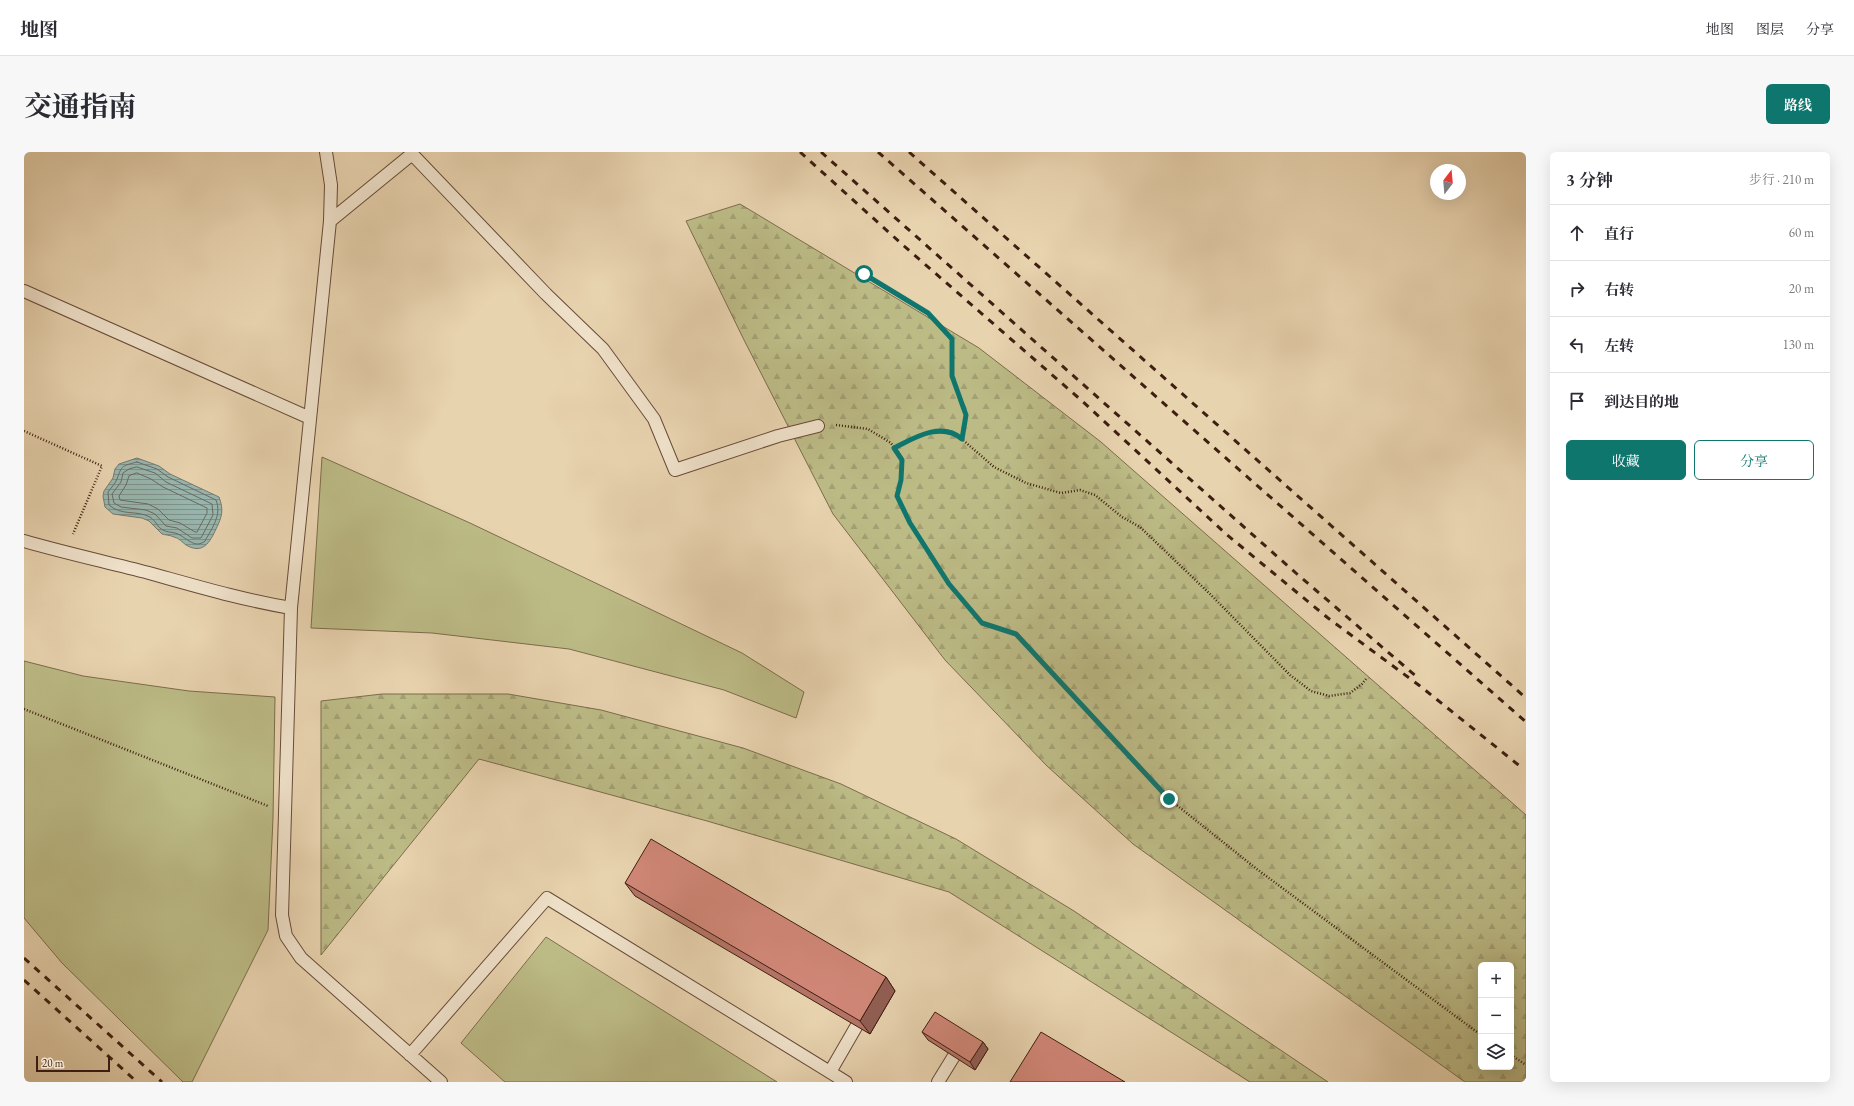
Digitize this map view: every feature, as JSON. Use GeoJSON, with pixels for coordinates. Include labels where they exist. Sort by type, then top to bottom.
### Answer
{"type":"FeatureCollection","features":[{"type":"Feature","properties":{"kind":"lane"},"geometry":{"type":"LineString","coordinates":[[326,152],[331,185],[330,221],[291,608],[282,915],[286,936],[301,958],[441,1082]]}},
{"type":"Feature","properties":{"kind":"lane"},"geometry":{"type":"LineString","coordinates":[[330,221],[412,154],[546,294],[603,349],[654,419],[675,470],[778,436],[818,426]]}},
{"type":"Feature","properties":{"kind":"lane"},"geometry":{"type":"LineString","coordinates":[[24,291],[310,418]]}},
{"type":"Feature","properties":{"kind":"lane"},"geometry":{"type":"LineString","coordinates":[[24,541],[248,601],[291,608]]}},
{"type":"Feature","properties":{"kind":"lane"},"geometry":{"type":"LineString","coordinates":[[410,1054],[547,898],[846,1082]]}},
{"type":"Feature","properties":{"kind":"lane"},"geometry":{"type":"LineString","coordinates":[[830,1072],[856,1027]]}},
{"type":"Feature","properties":{"kind":"lane"},"geometry":{"type":"LineString","coordinates":[[938,1082],[954,1056]]}},
{"type":"Feature","properties":{"kind":"path"},"geometry":{"type":"LineString","coordinates":[[864,274],[928,313],[952,339],[952,376],[966,415],[962,439]]}},
{"type":"Feature","properties":{"kind":"path"},"geometry":{"type":"LineString","coordinates":[[818,426],[842,424],[868,429],[891,443],[902,460],[901,480],[897,496],[910,523],[949,584],[982,623],[1016,634],[1169,799],[1258,870],[1478,1032]]}},
{"type":"Feature","properties":{"kind":"path"},"geometry":{"type":"LineString","coordinates":[[24,431],[102,466],[65,553]]}},
{"type":"Feature","properties":{"kind":"path"},"geometry":{"type":"LineString","coordinates":[[894,448],[931,431],[956,434],[994,467],[1026,483],[1062,494],[1080,490],[1095,495],[1122,517],[1140,527],[1166,554],[1211,595],[1290,675],[1311,691],[1329,696],[1350,693],[1366,679]]}},
{"type":"Feature","properties":{"kind":"path"},"geometry":{"type":"LineString","coordinates":[[24,709],[285,812]]}},
{"type":"Feature","properties":{"kind":"path"},"geometry":{"type":"LineString","coordinates":[[1514,1057],[1526,1065]]}},
{"type":"Feature","properties":{"kind":"green space"},"geometry":{"type":"Polygon","coordinates":[[[740,204],[979,348],[1101,442],[1526,815],[1526,1082],[1465,1082],[1133,844],[1047,766],[945,660],[833,514],[744,340],[686,221],[740,204]]]}},
{"type":"Feature","properties":{"kind":"green space"},"geometry":{"type":"Polygon","coordinates":[[[322,457],[470,523],[742,653],[804,692],[796,718],[724,690],[569,649],[432,633],[311,628],[322,457]]]}},
{"type":"Feature","properties":{"kind":"green space"},"geometry":{"type":"Polygon","coordinates":[[[24,661],[83,676],[189,691],[275,697],[273,818],[268,930],[192,1082],[183,1082],[62,963],[24,918],[24,661]]]}},
{"type":"Feature","properties":{"kind":"green space"},"geometry":{"type":"Polygon","coordinates":[[[382,694],[508,694],[601,710],[743,748],[841,784],[956,839],[1074,911],[1328,1082],[1250,1082],[949,892],[707,821],[479,759],[321,955],[321,701],[382,694]]]}},
{"type":"Feature","properties":{"kind":"green space"},"geometry":{"type":"Polygon","coordinates":[[[546,937],[777,1082],[505,1082],[461,1043],[546,937]]]}},
{"type":"Feature","properties":{"kind":"water"},"geometry":{"type":"Polygon","coordinates":[[[137,458],[159,466],[170,474],[219,497],[222,510],[221,517],[211,538],[205,546],[197,549],[192,548],[177,538],[162,534],[149,521],[142,518],[113,514],[105,507],[103,496],[104,491],[113,478],[115,469],[119,464],[137,458]]]}},
{"type":"Feature","properties":{"kind":"building"},"geometry":{"type":"Polygon","coordinates":[[[651,839],[886,977],[860,1021],[625,883],[651,839]]]}},
{"type":"Feature","properties":{"kind":"building"},"geometry":{"type":"Polygon","coordinates":[[[935,1012],[983,1042],[970,1062],[922,1032],[935,1012]]]}},
{"type":"Feature","properties":{"kind":"building"},"geometry":{"type":"Polygon","coordinates":[[[1041,1032],[1125,1082],[1010,1082],[1041,1032]]]}},
{"type":"Feature","properties":{"kind":"railway"},"geometry":{"type":"LineString","coordinates":[[800,152],[904,246],[1081,400],[1226,534],[1328,618],[1420,686],[1521,767]]}},
{"type":"Feature","properties":{"kind":"railway"},"geometry":{"type":"LineString","coordinates":[[821,152],[1297,574],[1417,677]]}},
{"type":"Feature","properties":{"kind":"railway"},"geometry":{"type":"LineString","coordinates":[[878,152],[1526,722]]}},
{"type":"Feature","properties":{"kind":"railway"},"geometry":{"type":"LineString","coordinates":[[909,152],[1526,698]]}},
{"type":"Feature","properties":{"kind":"railway"},"geometry":{"type":"LineString","coordinates":[[24,958],[162,1082]]}},
{"type":"Feature","properties":{"kind":"railway"},"geometry":{"type":"LineString","coordinates":[[24,980],[137,1082]]}},
{"type":"Feature","properties":{"kind":"route"},"geometry":{"type":"LineString","coordinates":[[864,274],[928,313],[952,339],[952,376],[966,415],[962,439],[956,434],[931,431],[912,438],[894,448],[902,460],[901,480],[897,496],[910,523],[949,584],[982,623],[1002,628],[1016,634],[1169,799]]}}]}
